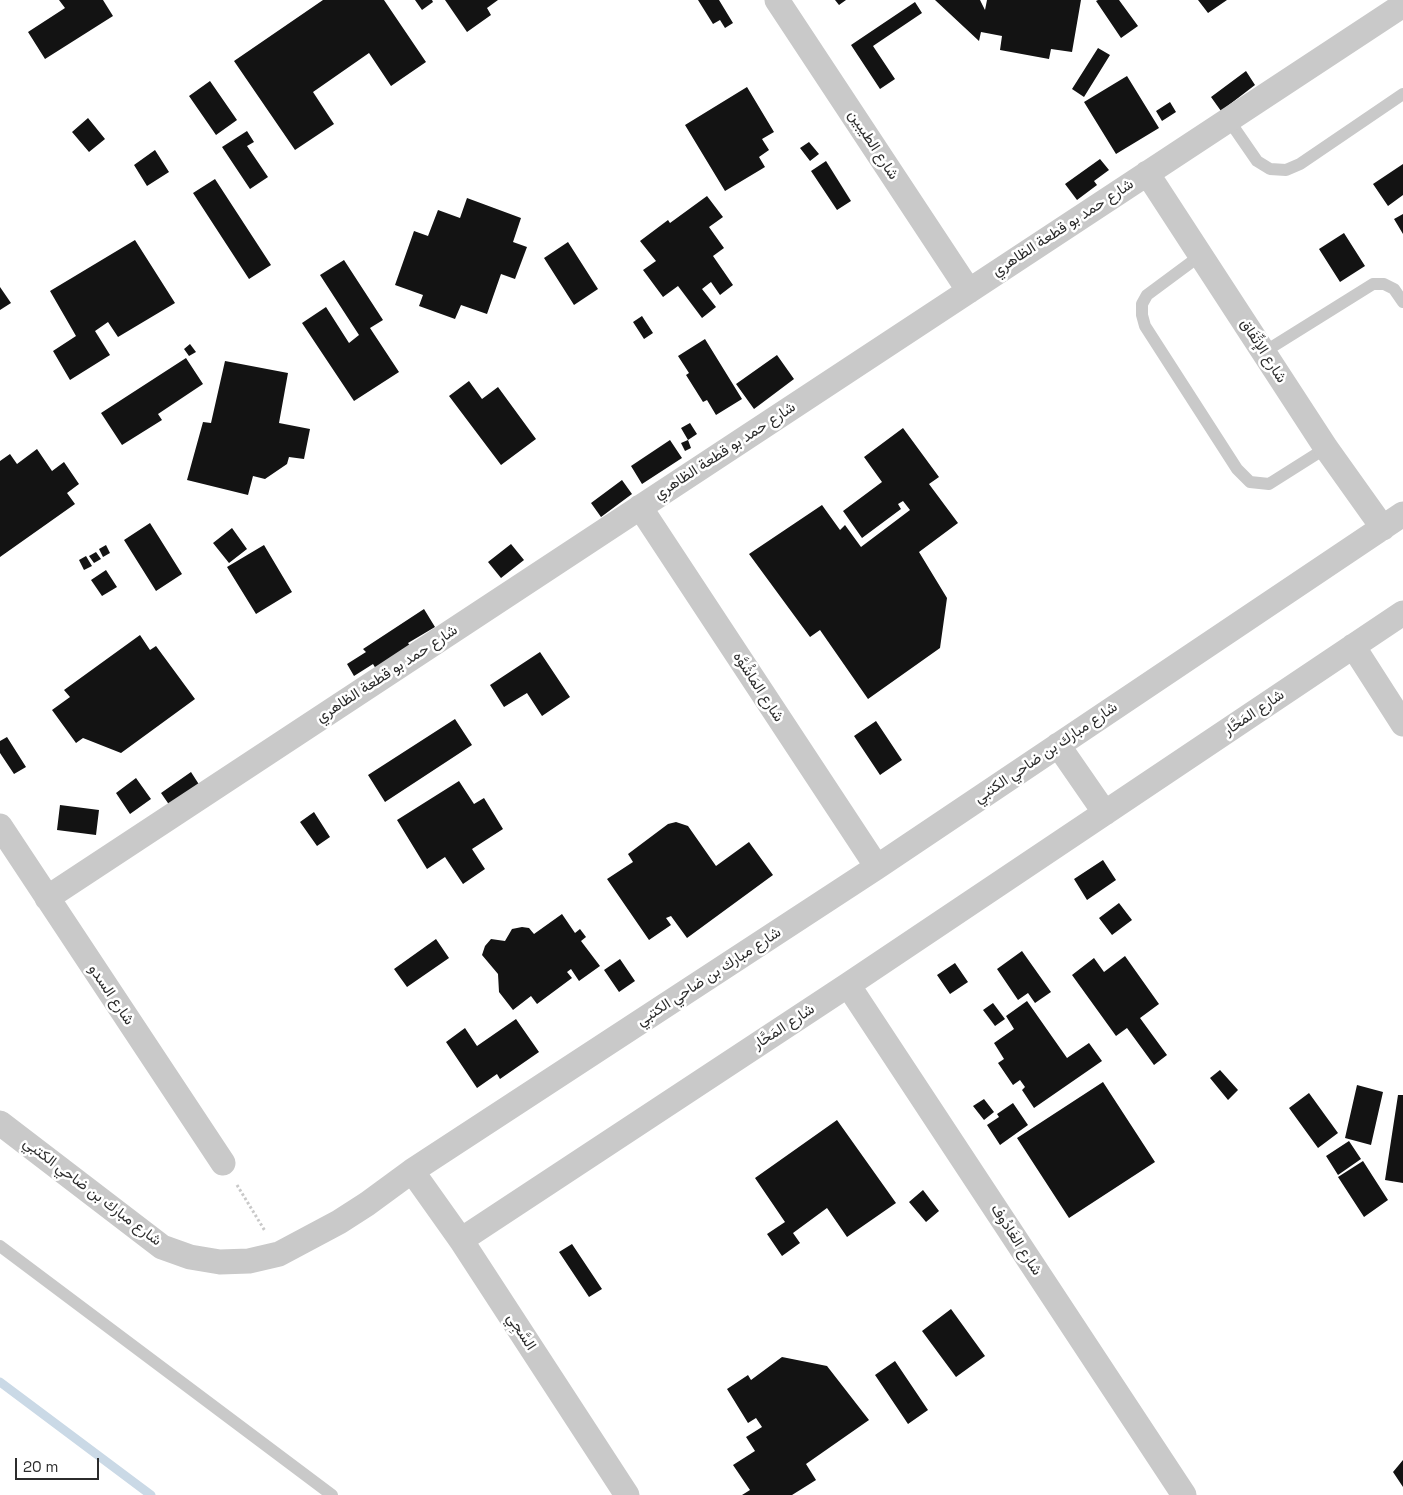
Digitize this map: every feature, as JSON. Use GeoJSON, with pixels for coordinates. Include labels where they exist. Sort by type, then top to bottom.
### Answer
{"type":"FeatureCollection","features":[{"type":"Feature","properties":{"kind":"street","name":"شارع الطيبين"},"geometry":{"type":"LineString","coordinates":[[777,0],[969,291]]}},
{"type":"Feature","properties":{"kind":"street","name":"شارع حمد بو قطعة الظاهري"},"geometry":{"type":"LineString","coordinates":[[47,898],[1403,4]]}},
{"type":"Feature","properties":{"kind":"street","name":"شارع الإتِّفَاق"},"geometry":{"type":"LineString","coordinates":[[1147,173],[1326,448],[1393,521]]}},
{"type":"Feature","properties":{"kind":"street","name":"شارع المَاشُوَّه"},"geometry":{"type":"LineString","coordinates":[[640,507],[877,867]]}},
{"type":"Feature","properties":{"kind":"street","name":"شارع مبارك بن ضاحي الكتبي"},"geometry":{"type":"LineString","coordinates":[[0,1124],[162,1247],[190,1257],[220,1262],[250,1261],[279,1254],[339,1222],[412,1171],[877,867],[1393,521]]}},
{"type":"Feature","properties":{"kind":"street","name":"شارع المَحَّار"},"geometry":{"type":"LineString","coordinates":[[461,1240],[848,985],[1403,613]]}},
{"type":"Feature","properties":{"kind":"street"},"geometry":{"type":"LineString","coordinates":[[1353,646],[1403,724]]}},
{"type":"Feature","properties":{"kind":"street"},"geometry":{"type":"LineString","coordinates":[[1058,745],[1105,813]]}},
{"type":"Feature","properties":{"kind":"street","name":"شارع السدو"},"geometry":{"type":"LineString","coordinates":[[0,826],[223,1163]]}},
{"type":"Feature","properties":{"kind":"street","name":"شارع الغَادُوف"},"geometry":{"type":"LineString","coordinates":[[848,985],[1184,1495]]}},
{"type":"Feature","properties":{"kind":"street","name":"السَّجِي"},"geometry":{"type":"LineString","coordinates":[[412,1171],[461,1240],[627,1495]]}},
{"type":"Feature","properties":{"kind":"lane"},"geometry":{"type":"LineString","coordinates":[[1228,119],[1257,162],[1270,169],[1286,170],[1300,164],[1403,94]]}},
{"type":"Feature","properties":{"kind":"lane"},"geometry":{"type":"LineString","coordinates":[[1201,255],[1146,295],[1142,304],[1142,315],[1146,326],[1232,461],[1250,482],[1269,484],[1326,448]]}},
{"type":"Feature","properties":{"kind":"lane"},"geometry":{"type":"LineString","coordinates":[[1264,352],[1374,284],[1384,284],[1394,289],[1403,302]]}},
{"type":"Feature","properties":{"kind":"lane"},"geometry":{"type":"LineString","coordinates":[[0,1246],[332,1495]]}},
{"type":"Feature","properties":{"kind":"path"},"geometry":{"type":"LineString","coordinates":[[223,1163],[279,1254]]}},
{"type":"Feature","properties":{"kind":"building"},"geometry":{"type":"Polygon","coordinates":[[[59,0],[103,0],[113,16],[45,59],[28,32],[65,8],[59,0]]]}},
{"type":"Feature","properties":{"kind":"building"},"geometry":{"type":"Polygon","coordinates":[[[323,0],[384,0],[426,62],[391,86],[369,53],[313,92],[334,124],[295,150],[234,61],[323,0]]]}},
{"type":"Feature","properties":{"kind":"building"},"geometry":{"type":"Polygon","coordinates":[[[415,0],[432,0],[433,2],[422,10],[415,0]]]}},
{"type":"Feature","properties":{"kind":"building"},"geometry":{"type":"Polygon","coordinates":[[[445,0],[498,0],[487,8],[491,15],[467,32],[445,0]]]}},
{"type":"Feature","properties":{"kind":"building"},"geometry":{"type":"Polygon","coordinates":[[[698,0],[719,0],[733,23],[725,28],[720,20],[713,24],[698,0]]]}},
{"type":"Feature","properties":{"kind":"building"},"geometry":{"type":"Polygon","coordinates":[[[835,0],[846,0],[839,5],[835,0]]]}},
{"type":"Feature","properties":{"kind":"building"},"geometry":{"type":"Polygon","coordinates":[[[935,0],[980,0],[985,10],[987,0],[1081,0],[1072,52],[1051,49],[1049,59],[1000,50],[1002,36],[981,32],[979,41],[935,0]]]}},
{"type":"Feature","properties":{"kind":"building"},"geometry":{"type":"Polygon","coordinates":[[[1119,0],[1138,26],[1121,38],[1096,1],[1119,0]]]}},
{"type":"Feature","properties":{"kind":"building"},"geometry":{"type":"Polygon","coordinates":[[[1198,0],[1227,0],[1208,13],[1198,0]]]}},
{"type":"Feature","properties":{"kind":"building"},"geometry":{"type":"Polygon","coordinates":[[[915,2],[922,13],[873,46],[895,79],[880,89],[851,45],[915,2]]]}},
{"type":"Feature","properties":{"kind":"building"},"geometry":{"type":"Polygon","coordinates":[[[1098,48],[1110,55],[1084,97],[1072,89],[1098,48]]]}},
{"type":"Feature","properties":{"kind":"building"},"geometry":{"type":"Polygon","coordinates":[[[1246,71],[1255,85],[1221,111],[1211,97],[1246,71]]]}},
{"type":"Feature","properties":{"kind":"building"},"geometry":{"type":"Polygon","coordinates":[[[1127,76],[1159,128],[1116,154],[1084,102],[1127,76]]]}},
{"type":"Feature","properties":{"kind":"building"},"geometry":{"type":"Polygon","coordinates":[[[210,81],[237,120],[216,135],[189,96],[210,81]]]}},
{"type":"Feature","properties":{"kind":"building"},"geometry":{"type":"Polygon","coordinates":[[[747,87],[774,132],[762,139],[769,150],[759,157],[765,167],[725,191],[685,125],[747,87]]]}},
{"type":"Feature","properties":{"kind":"building"},"geometry":{"type":"Polygon","coordinates":[[[1170,102],[1176,112],[1162,121],[1156,111],[1170,102]]]}},
{"type":"Feature","properties":{"kind":"building"},"geometry":{"type":"Polygon","coordinates":[[[88,118],[105,139],[89,152],[72,132],[88,118]]]}},
{"type":"Feature","properties":{"kind":"building"},"geometry":{"type":"Polygon","coordinates":[[[247,131],[254,142],[247,146],[268,177],[250,189],[222,147],[247,131]]]}},
{"type":"Feature","properties":{"kind":"building"},"geometry":{"type":"Polygon","coordinates":[[[809,142],[819,154],[810,161],[800,148],[809,142]]]}},
{"type":"Feature","properties":{"kind":"building"},"geometry":{"type":"Polygon","coordinates":[[[155,150],[169,172],[147,186],[134,165],[155,150]]]}},
{"type":"Feature","properties":{"kind":"building"},"geometry":{"type":"Polygon","coordinates":[[[1100,159],[1109,170],[1094,181],[1097,185],[1077,200],[1065,184],[1100,159]]]}},
{"type":"Feature","properties":{"kind":"building"},"geometry":{"type":"Polygon","coordinates":[[[826,161],[851,201],[837,210],[811,171],[826,161]]]}},
{"type":"Feature","properties":{"kind":"building"},"geometry":{"type":"Polygon","coordinates":[[[1403,164],[1403,195],[1388,206],[1373,184],[1403,164]]]}},
{"type":"Feature","properties":{"kind":"building"},"geometry":{"type":"Polygon","coordinates":[[[215,179],[271,265],[249,279],[193,193],[215,179]]]}},
{"type":"Feature","properties":{"kind":"building"},"geometry":{"type":"Polygon","coordinates":[[[707,196],[723,217],[709,227],[724,248],[713,256],[733,285],[720,295],[711,282],[702,289],[716,307],[702,318],[678,286],[663,297],[643,270],[656,261],[640,241],[668,220],[670,223],[707,196]]]}},
{"type":"Feature","properties":{"kind":"building"},"geometry":{"type":"Polygon","coordinates":[[[467,198],[521,218],[513,242],[527,247],[515,279],[501,274],[487,314],[461,305],[455,319],[419,306],[423,295],[395,285],[414,231],[428,236],[438,210],[460,218],[467,198]]]}},
{"type":"Feature","properties":{"kind":"building"},"geometry":{"type":"Polygon","coordinates":[[[1403,214],[1403,234],[1394,219],[1403,214]]]}},
{"type":"Feature","properties":{"kind":"building"},"geometry":{"type":"Polygon","coordinates":[[[1344,233],[1365,266],[1340,282],[1319,249],[1344,233]]]}},
{"type":"Feature","properties":{"kind":"building"},"geometry":{"type":"Polygon","coordinates":[[[135,240],[175,303],[118,337],[108,322],[95,331],[110,355],[70,380],[53,351],[76,336],[50,291],[135,240]]]}},
{"type":"Feature","properties":{"kind":"building"},"geometry":{"type":"Polygon","coordinates":[[[568,242],[598,289],[574,305],[544,258],[568,242]]]}},
{"type":"Feature","properties":{"kind":"building"},"geometry":{"type":"Polygon","coordinates":[[[344,260],[383,320],[370,328],[399,372],[354,401],[302,323],[326,307],[349,343],[359,335],[320,275],[344,260]]]}},
{"type":"Feature","properties":{"kind":"building"},"geometry":{"type":"Polygon","coordinates":[[[0,287],[11,303],[0,310],[0,287]]]}},
{"type":"Feature","properties":{"kind":"building"},"geometry":{"type":"Polygon","coordinates":[[[642,316],[653,333],[644,339],[633,322],[642,316]]]}},
{"type":"Feature","properties":{"kind":"building"},"geometry":{"type":"Polygon","coordinates":[[[705,339],[742,399],[716,415],[707,400],[703,402],[686,375],[689,373],[678,356],[705,339]]]}},
{"type":"Feature","properties":{"kind":"building"},"geometry":{"type":"Polygon","coordinates":[[[190,344],[196,352],[189,356],[184,349],[190,344]]]}},
{"type":"Feature","properties":{"kind":"building"},"geometry":{"type":"Polygon","coordinates":[[[777,355],[794,379],[754,409],[736,384],[777,355]]]}},
{"type":"Feature","properties":{"kind":"building"},"geometry":{"type":"Polygon","coordinates":[[[186,358],[203,384],[158,414],[162,420],[122,445],[101,413],[186,358]]]}},
{"type":"Feature","properties":{"kind":"building"},"geometry":{"type":"Polygon","coordinates":[[[225,361],[288,373],[279,423],[310,429],[304,459],[289,457],[287,464],[265,479],[253,476],[248,495],[187,480],[203,422],[211,423],[225,361]]]}},
{"type":"Feature","properties":{"kind":"building"},"geometry":{"type":"Polygon","coordinates":[[[469,381],[482,399],[498,387],[536,439],[501,465],[449,396],[469,381]]]}},
{"type":"Feature","properties":{"kind":"building"},"geometry":{"type":"Polygon","coordinates":[[[690,423],[697,434],[688,440],[681,428],[690,423]]]}},
{"type":"Feature","properties":{"kind":"building"},"geometry":{"type":"Polygon","coordinates":[[[903,428],[939,477],[929,484],[958,523],[919,552],[947,598],[940,648],[868,699],[820,630],[810,637],[749,554],[822,505],[840,530],[845,525],[861,547],[910,510],[903,501],[898,504],[901,509],[862,538],[843,511],[882,482],[864,457],[903,428]]]}},
{"type":"Feature","properties":{"kind":"building"},"geometry":{"type":"Polygon","coordinates":[[[670,440],[682,458],[642,484],[631,466],[670,440]]]}},
{"type":"Feature","properties":{"kind":"building"},"geometry":{"type":"Polygon","coordinates":[[[688,440],[691,448],[685,451],[681,443],[688,440]]]}},
{"type":"Feature","properties":{"kind":"building"},"geometry":{"type":"Polygon","coordinates":[[[37,449],[52,471],[64,462],[79,484],[67,493],[75,504],[0,557],[0,461],[10,454],[17,464],[37,449]]]}},
{"type":"Feature","properties":{"kind":"building"},"geometry":{"type":"Polygon","coordinates":[[[622,480],[632,494],[601,517],[591,503],[622,480]]]}},
{"type":"Feature","properties":{"kind":"building"},"geometry":{"type":"Polygon","coordinates":[[[150,523],[182,574],[156,591],[124,540],[150,523]]]}},
{"type":"Feature","properties":{"kind":"building"},"geometry":{"type":"Polygon","coordinates":[[[232,528],[247,549],[229,563],[213,543],[232,528]]]}},
{"type":"Feature","properties":{"kind":"building"},"geometry":{"type":"Polygon","coordinates":[[[511,544],[524,560],[501,578],[488,562],[511,544]]]}},
{"type":"Feature","properties":{"kind":"building"},"geometry":{"type":"Polygon","coordinates":[[[106,545],[110,553],[103,557],[99,549],[106,545]]]}},
{"type":"Feature","properties":{"kind":"building"},"geometry":{"type":"Polygon","coordinates":[[[264,545],[292,592],[256,614],[227,567],[264,545]]]}},
{"type":"Feature","properties":{"kind":"building"},"geometry":{"type":"Polygon","coordinates":[[[96,552],[101,559],[94,563],[89,556],[96,552]]]}},
{"type":"Feature","properties":{"kind":"building"},"geometry":{"type":"Polygon","coordinates":[[[86,556],[92,566],[84,570],[79,560],[86,556]]]}},
{"type":"Feature","properties":{"kind":"building"},"geometry":{"type":"Polygon","coordinates":[[[106,570],[117,587],[102,596],[91,580],[106,570]]]}},
{"type":"Feature","properties":{"kind":"building"},"geometry":{"type":"Polygon","coordinates":[[[424,609],[435,627],[408,643],[411,647],[376,669],[373,664],[354,676],[347,664],[366,652],[363,649],[424,609]]]}},
{"type":"Feature","properties":{"kind":"building"},"geometry":{"type":"Polygon","coordinates":[[[140,635],[150,650],[156,646],[195,699],[121,753],[83,738],[76,743],[52,710],[70,697],[64,690],[140,635]]]}},
{"type":"Feature","properties":{"kind":"building"},"geometry":{"type":"Polygon","coordinates":[[[540,652],[570,697],[542,716],[527,693],[504,707],[490,685],[540,652]]]}},
{"type":"Feature","properties":{"kind":"building"},"geometry":{"type":"Polygon","coordinates":[[[455,719],[472,745],[385,802],[368,775],[455,719]]]}},
{"type":"Feature","properties":{"kind":"building"},"geometry":{"type":"Polygon","coordinates":[[[876,721],[902,760],[880,775],[854,736],[876,721]]]}},
{"type":"Feature","properties":{"kind":"building"},"geometry":{"type":"Polygon","coordinates":[[[7,737],[26,767],[14,774],[0,753],[0,741],[7,737]]]}},
{"type":"Feature","properties":{"kind":"building"},"geometry":{"type":"Polygon","coordinates":[[[191,772],[200,786],[170,806],[161,793],[191,772]]]}},
{"type":"Feature","properties":{"kind":"building"},"geometry":{"type":"Polygon","coordinates":[[[136,778],[151,799],[130,814],[116,793],[136,778]]]}},
{"type":"Feature","properties":{"kind":"building"},"geometry":{"type":"Polygon","coordinates":[[[459,781],[474,804],[484,798],[503,829],[472,849],[485,869],[463,884],[445,857],[427,869],[397,820],[459,781]]]}},
{"type":"Feature","properties":{"kind":"building"},"geometry":{"type":"Polygon","coordinates":[[[60,805],[99,810],[96,835],[57,830],[60,805]]]}},
{"type":"Feature","properties":{"kind":"building"},"geometry":{"type":"Polygon","coordinates":[[[314,812],[330,837],[317,846],[300,822],[314,812]]]}},
{"type":"Feature","properties":{"kind":"building"},"geometry":{"type":"Polygon","coordinates":[[[676,822],[688,826],[716,866],[749,842],[773,875],[687,938],[671,916],[666,918],[671,925],[649,940],[607,879],[633,862],[628,854],[668,824],[676,822]]]}},
{"type":"Feature","properties":{"kind":"building"},"geometry":{"type":"Polygon","coordinates":[[[1103,860],[1116,880],[1087,900],[1074,879],[1103,860]]]}},
{"type":"Feature","properties":{"kind":"building"},"geometry":{"type":"Polygon","coordinates":[[[1119,903],[1132,920],[1112,935],[1099,918],[1119,903]]]}},
{"type":"Feature","properties":{"kind":"building"},"geometry":{"type":"Polygon","coordinates":[[[562,914],[575,933],[580,929],[586,937],[581,941],[600,966],[579,981],[571,969],[567,972],[572,978],[537,1004],[531,996],[513,1010],[499,992],[498,974],[482,955],[485,946],[491,939],[505,941],[512,929],[529,928],[534,934],[562,914]]]}},
{"type":"Feature","properties":{"kind":"building"},"geometry":{"type":"Polygon","coordinates":[[[436,939],[449,958],[407,987],[394,969],[436,939]]]}},
{"type":"Feature","properties":{"kind":"building"},"geometry":{"type":"Polygon","coordinates":[[[1022,951],[1051,992],[1035,1003],[1028,993],[1018,1000],[997,969],[1022,951]]]}},
{"type":"Feature","properties":{"kind":"building"},"geometry":{"type":"Polygon","coordinates":[[[1125,956],[1159,1004],[1140,1018],[1167,1055],[1154,1065],[1127,1028],[1116,1036],[1072,975],[1094,958],[1104,972],[1125,956]]]}},
{"type":"Feature","properties":{"kind":"building"},"geometry":{"type":"Polygon","coordinates":[[[620,959],[635,981],[619,992],[604,970],[620,959]]]}},
{"type":"Feature","properties":{"kind":"building"},"geometry":{"type":"Polygon","coordinates":[[[955,963],[968,982],[950,994],[937,975],[955,963]]]}},
{"type":"Feature","properties":{"kind":"building"},"geometry":{"type":"Polygon","coordinates":[[[1027,1001],[1067,1058],[1089,1043],[1102,1061],[1034,1108],[1022,1090],[1025,1087],[1020,1080],[1013,1085],[998,1063],[1004,1059],[994,1043],[1014,1029],[1006,1016],[1027,1001]]]}},
{"type":"Feature","properties":{"kind":"building"},"geometry":{"type":"Polygon","coordinates":[[[993,1003],[1005,1019],[995,1026],[983,1010],[993,1003]]]}},
{"type":"Feature","properties":{"kind":"building"},"geometry":{"type":"Polygon","coordinates":[[[516,1019],[539,1052],[500,1079],[497,1074],[477,1088],[446,1042],[465,1028],[477,1046],[516,1019]]]}},
{"type":"Feature","properties":{"kind":"building"},"geometry":{"type":"Polygon","coordinates":[[[1220,1070],[1238,1090],[1228,1100],[1210,1078],[1220,1070]]]}},
{"type":"Feature","properties":{"kind":"building"},"geometry":{"type":"Polygon","coordinates":[[[1103,1082],[1155,1162],[1069,1218],[1017,1138],[1103,1082]]]}},
{"type":"Feature","properties":{"kind":"building"},"geometry":{"type":"Polygon","coordinates":[[[1357,1085],[1383,1092],[1371,1145],[1345,1138],[1357,1085]]]}},
{"type":"Feature","properties":{"kind":"building"},"geometry":{"type":"Polygon","coordinates":[[[1309,1093],[1338,1133],[1318,1148],[1289,1108],[1309,1093]]]}},
{"type":"Feature","properties":{"kind":"building"},"geometry":{"type":"Polygon","coordinates":[[[1398,1095],[1403,1095],[1403,1183],[1385,1180],[1398,1095]]]}},
{"type":"Feature","properties":{"kind":"building"},"geometry":{"type":"Polygon","coordinates":[[[984,1099],[994,1112],[984,1120],[973,1106],[984,1099]]]}},
{"type":"Feature","properties":{"kind":"building"},"geometry":{"type":"Polygon","coordinates":[[[1013,1103],[1028,1125],[1000,1145],[987,1125],[999,1117],[997,1114],[1013,1103]]]}},
{"type":"Feature","properties":{"kind":"building"},"geometry":{"type":"Polygon","coordinates":[[[837,1120],[896,1203],[847,1237],[827,1208],[793,1233],[800,1243],[782,1256],[767,1234],[785,1222],[755,1178],[837,1120]]]}},
{"type":"Feature","properties":{"kind":"building"},"geometry":{"type":"Polygon","coordinates":[[[1349,1141],[1361,1159],[1338,1175],[1326,1156],[1349,1141]]]}},
{"type":"Feature","properties":{"kind":"building"},"geometry":{"type":"Polygon","coordinates":[[[1363,1161],[1388,1200],[1364,1217],[1338,1177],[1363,1161]]]}},
{"type":"Feature","properties":{"kind":"building"},"geometry":{"type":"Polygon","coordinates":[[[923,1190],[939,1211],[926,1222],[909,1202],[923,1190]]]}},
{"type":"Feature","properties":{"kind":"building"},"geometry":{"type":"Polygon","coordinates":[[[572,1244],[602,1289],[589,1297],[559,1252],[572,1244]]]}},
{"type":"Feature","properties":{"kind":"building"},"geometry":{"type":"Polygon","coordinates":[[[951,1309],[985,1356],[956,1377],[922,1331],[951,1309]]]}},
{"type":"Feature","properties":{"kind":"building"},"geometry":{"type":"Polygon","coordinates":[[[782,1357],[827,1366],[869,1420],[806,1464],[816,1480],[792,1495],[742,1495],[750,1490],[733,1465],[755,1451],[746,1437],[762,1427],[756,1418],[748,1423],[727,1389],[748,1375],[751,1380],[782,1357]]]}},
{"type":"Feature","properties":{"kind":"building"},"geometry":{"type":"Polygon","coordinates":[[[895,1361],[928,1410],[908,1424],[875,1375],[895,1361]]]}},
{"type":"Feature","properties":{"kind":"building"},"geometry":{"type":"Polygon","coordinates":[[[1403,1460],[1403,1487],[1393,1472],[1403,1460]]]}},
{"type":"Feature","properties":{"kind":"waterway"},"geometry":{"type":"LineString","coordinates":[[0,1382],[151,1495]]}}]}
